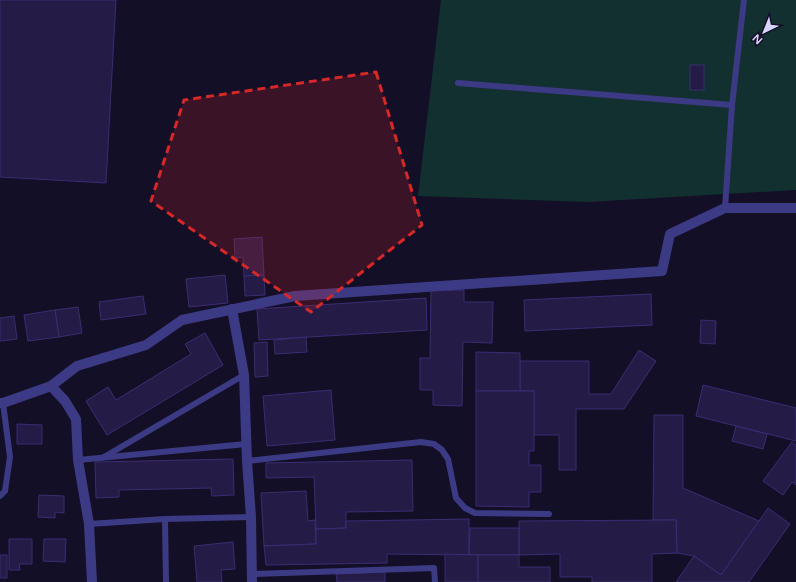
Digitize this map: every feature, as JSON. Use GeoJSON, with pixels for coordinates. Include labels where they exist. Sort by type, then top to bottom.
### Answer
{"type":"FeatureCollection","features":[{"type":"Feature","properties":{"kind":"street"},"geometry":{"type":"LineString","coordinates":[[1,403],[51,386],[76,366],[146,345],[182,320],[296,296],[662,271],[670,234],[725,208],[796,208]]}},
{"type":"Feature","properties":{"kind":"street"},"geometry":{"type":"LineString","coordinates":[[232,309],[244,375],[246,444],[251,517],[252,578]]}},
{"type":"Feature","properties":{"kind":"street"},"geometry":{"type":"LineString","coordinates":[[51,386],[65,401],[76,419],[78,460],[89,524],[92,582]]}},
{"type":"Feature","properties":{"kind":"lane"},"geometry":{"type":"LineString","coordinates":[[725,208],[732,104],[744,0]]}},
{"type":"Feature","properties":{"kind":"lane"},"geometry":{"type":"LineString","coordinates":[[458,83],[732,104]]}},
{"type":"Feature","properties":{"kind":"lane"},"geometry":{"type":"LineString","coordinates":[[102,458],[244,375]]}},
{"type":"Feature","properties":{"kind":"lane"},"geometry":{"type":"LineString","coordinates":[[0,496],[5,491],[10,457],[1,403]]}},
{"type":"Feature","properties":{"kind":"lane"},"geometry":{"type":"LineString","coordinates":[[247,461],[422,442],[434,444],[442,450],[448,459],[456,498],[465,508],[474,513],[549,514]]}},
{"type":"Feature","properties":{"kind":"lane"},"geometry":{"type":"LineString","coordinates":[[78,460],[246,444]]}},
{"type":"Feature","properties":{"kind":"lane"},"geometry":{"type":"LineString","coordinates":[[89,524],[165,519],[251,517]]}},
{"type":"Feature","properties":{"kind":"lane"},"geometry":{"type":"LineString","coordinates":[[165,519],[166,582]]}},
{"type":"Feature","properties":{"kind":"lane"},"geometry":{"type":"LineString","coordinates":[[252,578],[434,568],[435,582]]}},
{"type":"Feature","properties":{"kind":"highlighted area"},"geometry":{"type":"Polygon","coordinates":[[[376,72],[422,225],[311,312],[151,201],[184,100],[376,72]]]}},
{"type":"Feature","properties":{"kind":"green space"},"geometry":{"type":"Polygon","coordinates":[[[441,0],[796,0],[796,190],[588,202],[418,196],[441,0]]]}},
{"type":"Feature","properties":{"kind":"building"},"geometry":{"type":"Polygon","coordinates":[[[0,0],[116,0],[106,183],[0,177],[0,0]]]}},
{"type":"Feature","properties":{"kind":"building"},"geometry":{"type":"Polygon","coordinates":[[[690,65],[704,65],[704,90],[690,90],[690,65]]]}},
{"type":"Feature","properties":{"kind":"building"},"geometry":{"type":"Polygon","coordinates":[[[262,237],[264,275],[244,276],[243,257],[235,258],[234,239],[262,237]]]}},
{"type":"Feature","properties":{"kind":"building"},"geometry":{"type":"Polygon","coordinates":[[[225,275],[228,303],[189,307],[186,279],[225,275]]]}},
{"type":"Feature","properties":{"kind":"building"},"geometry":{"type":"Polygon","coordinates":[[[264,275],[265,295],[245,296],[244,276],[264,275]]]}},
{"type":"Feature","properties":{"kind":"building"},"geometry":{"type":"Polygon","coordinates":[[[431,290],[464,290],[464,302],[493,302],[492,343],[463,342],[462,406],[433,405],[433,390],[420,390],[420,358],[430,358],[431,290]]]}},
{"type":"Feature","properties":{"kind":"building"},"geometry":{"type":"Polygon","coordinates":[[[651,294],[652,325],[525,331],[524,300],[651,294]]]}},
{"type":"Feature","properties":{"kind":"building"},"geometry":{"type":"Polygon","coordinates":[[[143,296],[146,314],[101,320],[99,302],[143,296]]]}},
{"type":"Feature","properties":{"kind":"building"},"geometry":{"type":"Polygon","coordinates":[[[426,298],[427,330],[259,340],[257,309],[426,298]]]}},
{"type":"Feature","properties":{"kind":"building"},"geometry":{"type":"Polygon","coordinates":[[[78,307],[82,333],[59,337],[55,310],[78,307]]]}},
{"type":"Feature","properties":{"kind":"building"},"geometry":{"type":"Polygon","coordinates":[[[55,310],[59,337],[28,341],[24,315],[55,310]]]}},
{"type":"Feature","properties":{"kind":"building"},"geometry":{"type":"Polygon","coordinates":[[[14,316],[17,339],[0,341],[0,318],[14,316]]]}},
{"type":"Feature","properties":{"kind":"building"},"geometry":{"type":"Polygon","coordinates":[[[701,320],[716,321],[715,344],[700,343],[701,320]]]}},
{"type":"Feature","properties":{"kind":"building"},"geometry":{"type":"Polygon","coordinates":[[[205,333],[223,365],[107,435],[86,401],[108,387],[116,400],[191,354],[185,344],[205,333]]]}},
{"type":"Feature","properties":{"kind":"building"},"geometry":{"type":"Polygon","coordinates":[[[306,337],[307,352],[275,354],[274,340],[306,337]]]}},
{"type":"Feature","properties":{"kind":"building"},"geometry":{"type":"Polygon","coordinates":[[[267,342],[268,376],[255,377],[254,343],[267,342]]]}},
{"type":"Feature","properties":{"kind":"building"},"geometry":{"type":"Polygon","coordinates":[[[639,350],[656,361],[624,409],[576,409],[576,470],[559,470],[559,435],[534,435],[534,391],[520,391],[520,361],[589,361],[589,394],[611,394],[639,350]]]}},
{"type":"Feature","properties":{"kind":"building"},"geometry":{"type":"Polygon","coordinates":[[[476,352],[520,353],[520,391],[476,391],[476,352]]]}},
{"type":"Feature","properties":{"kind":"building"},"geometry":{"type":"Polygon","coordinates":[[[703,385],[796,408],[796,441],[696,416],[703,385]]]}},
{"type":"Feature","properties":{"kind":"building"},"geometry":{"type":"Polygon","coordinates":[[[331,390],[335,440],[267,446],[263,396],[331,390]]]}},
{"type":"Feature","properties":{"kind":"building"},"geometry":{"type":"Polygon","coordinates":[[[476,391],[534,391],[534,451],[529,451],[529,465],[541,465],[541,492],[529,492],[529,507],[476,506],[476,391]]]}},
{"type":"Feature","properties":{"kind":"building"},"geometry":{"type":"Polygon","coordinates":[[[654,415],[683,415],[683,488],[759,521],[721,575],[694,556],[677,553],[676,520],[653,520],[654,415]]]}},
{"type":"Feature","properties":{"kind":"building"},"geometry":{"type":"Polygon","coordinates":[[[17,424],[42,425],[42,444],[17,444],[17,424]]]}},
{"type":"Feature","properties":{"kind":"building"},"geometry":{"type":"Polygon","coordinates":[[[736,426],[767,434],[763,449],[732,441],[736,426]]]}},
{"type":"Feature","properties":{"kind":"building"},"geometry":{"type":"Polygon","coordinates":[[[792,442],[796,445],[796,485],[792,482],[783,495],[763,481],[792,442]]]}},
{"type":"Feature","properties":{"kind":"building"},"geometry":{"type":"Polygon","coordinates":[[[233,459],[234,495],[212,496],[211,488],[119,490],[119,497],[96,498],[95,462],[233,459]]]}},
{"type":"Feature","properties":{"kind":"building"},"geometry":{"type":"Polygon","coordinates":[[[412,460],[413,511],[346,512],[346,528],[316,529],[314,477],[266,478],[266,463],[412,460]]]}},
{"type":"Feature","properties":{"kind":"building"},"geometry":{"type":"Polygon","coordinates":[[[306,491],[308,521],[315,520],[316,544],[264,546],[261,493],[306,491]]]}},
{"type":"Feature","properties":{"kind":"building"},"geometry":{"type":"Polygon","coordinates":[[[39,495],[64,496],[64,513],[55,512],[55,518],[38,517],[39,495]]]}},
{"type":"Feature","properties":{"kind":"building"},"geometry":{"type":"Polygon","coordinates":[[[768,508],[790,524],[749,582],[676,582],[694,556],[721,575],[768,508]]]}},
{"type":"Feature","properties":{"kind":"building"},"geometry":{"type":"Polygon","coordinates":[[[469,519],[469,555],[387,554],[387,563],[266,565],[264,546],[316,544],[316,529],[346,528],[346,521],[469,519]]]}},
{"type":"Feature","properties":{"kind":"building"},"geometry":{"type":"Polygon","coordinates":[[[676,520],[677,553],[652,554],[652,582],[592,582],[592,577],[560,577],[560,554],[519,555],[519,521],[676,520]]]}},
{"type":"Feature","properties":{"kind":"building"},"geometry":{"type":"Polygon","coordinates":[[[470,528],[519,528],[519,555],[469,555],[470,528]]]}},
{"type":"Feature","properties":{"kind":"building"},"geometry":{"type":"Polygon","coordinates":[[[9,539],[32,539],[32,564],[19,564],[20,570],[9,570],[9,539]]]}},
{"type":"Feature","properties":{"kind":"building"},"geometry":{"type":"Polygon","coordinates":[[[44,539],[66,539],[65,562],[43,561],[44,539]]]}},
{"type":"Feature","properties":{"kind":"building"},"geometry":{"type":"Polygon","coordinates":[[[233,542],[235,569],[221,570],[222,582],[197,582],[194,546],[233,542]]]}},
{"type":"Feature","properties":{"kind":"building"},"geometry":{"type":"Polygon","coordinates":[[[445,554],[478,555],[478,582],[445,582],[445,554]]]}},
{"type":"Feature","properties":{"kind":"building"},"geometry":{"type":"Polygon","coordinates":[[[0,555],[7,555],[7,578],[0,578],[0,555]]]}},
{"type":"Feature","properties":{"kind":"building"},"geometry":{"type":"Polygon","coordinates":[[[478,555],[519,555],[519,567],[550,567],[550,582],[478,582],[478,555]]]}},
{"type":"Feature","properties":{"kind":"building"},"geometry":{"type":"Polygon","coordinates":[[[385,572],[385,582],[337,582],[336,574],[385,572]]]}}]}
